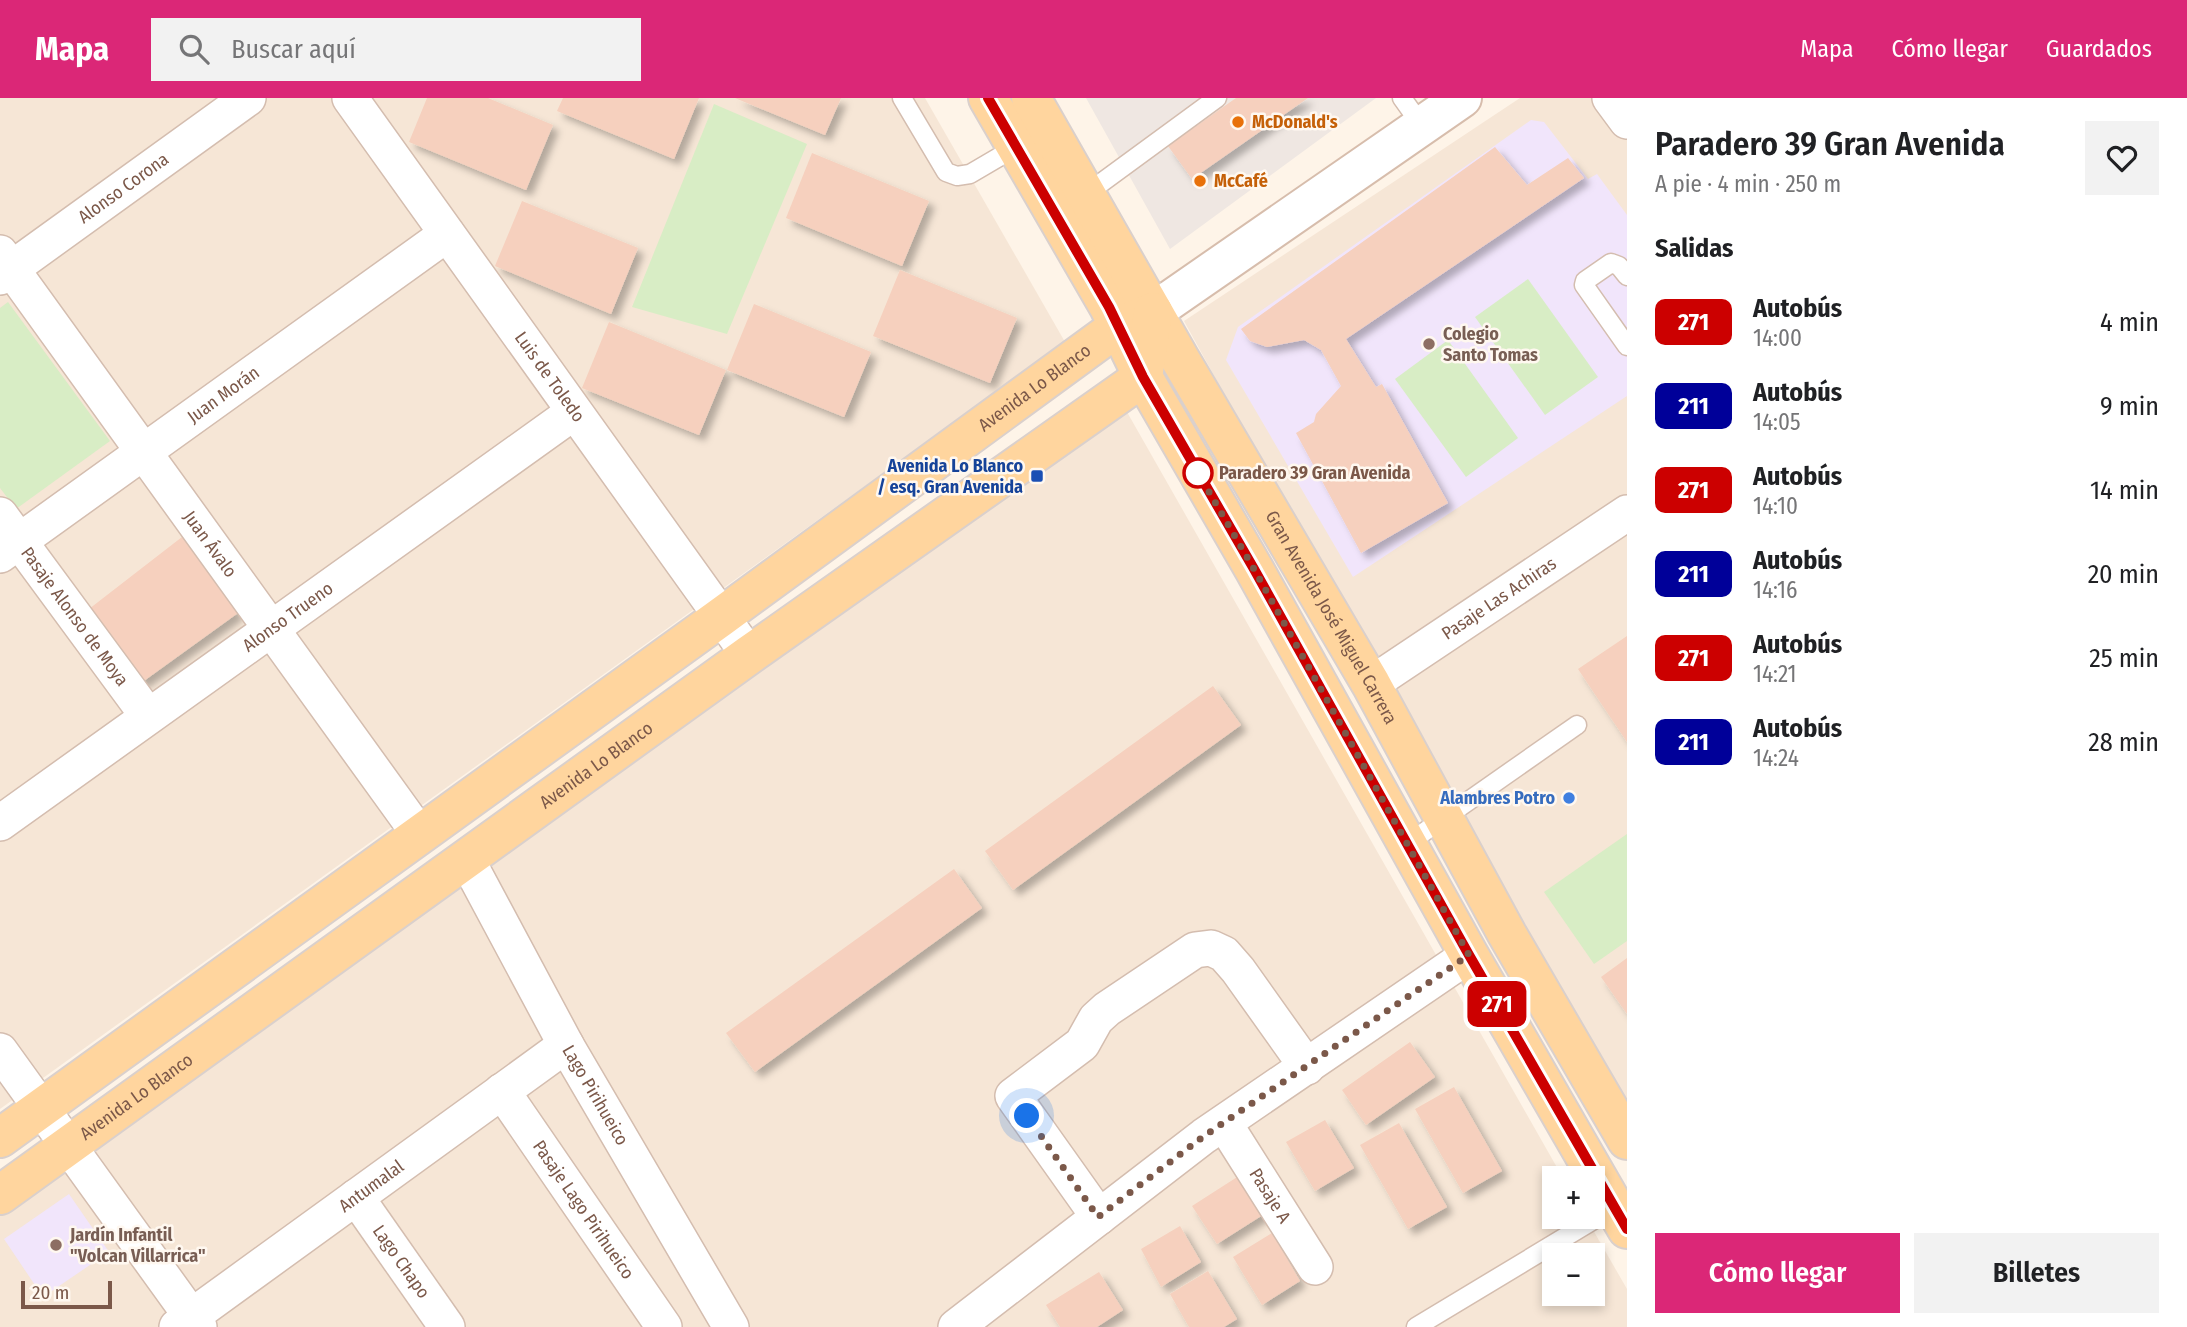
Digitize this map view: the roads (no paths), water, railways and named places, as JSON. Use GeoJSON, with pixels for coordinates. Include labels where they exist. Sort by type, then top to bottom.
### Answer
{"type":"FeatureCollection","features":[{"type":"Feature","properties":{"kind":"main road","name":"Gran Avenida José Miguel Carrera"},"geometry":{"type":"LineString","coordinates":[[988,98],[1016,147],[1136,319],[1371,684],[1507,934],[1627,1140]]}},
{"type":"Feature","properties":{"kind":"main road","name":"Gran Avenida José Miguel Carrera"},"geometry":{"type":"LineString","coordinates":[[1031,98],[1086,194],[1136,319],[1143,377],[1254,569],[1469,955],[1621,1218]]}},
{"type":"Feature","properties":{"kind":"main road","name":"Avenida Lo Blanco"},"geometry":{"type":"LineString","coordinates":[[0,1138],[1136,319],[1412,112],[1462,98]]}},
{"type":"Feature","properties":{"kind":"main road","name":"Avenida Lo Blanco"},"geometry":{"type":"LineString","coordinates":[[0,1195],[749,655],[1143,377]]}},
{"type":"Feature","properties":{"kind":"street","name":"Alonso Corona"},"geometry":{"type":"LineString","coordinates":[[4,266],[248,98]]}},
{"type":"Feature","properties":{"kind":"street","name":"Luis de Toledo"},"geometry":{"type":"LineString","coordinates":[[350,98],[749,655]]}},
{"type":"Feature","properties":{"kind":"street"},"geometry":{"type":"LineString","coordinates":[[1610,98],[1627,121]]}},
{"type":"Feature","properties":{"kind":"street","name":"Juan Morán"},"geometry":{"type":"LineString","coordinates":[[6,537],[143,452],[447,234]]}},
{"type":"Feature","properties":{"kind":"street","name":"Juan Ávalo"},"geometry":{"type":"LineString","coordinates":[[4,266],[143,452],[419,835]]}},
{"type":"Feature","properties":{"kind":"street","name":"Alonso Trueno"},"geometry":{"type":"LineString","coordinates":[[0,823],[574,412]]}},
{"type":"Feature","properties":{"kind":"street","name":"Pasaje Las Achiras"},"geometry":{"type":"LineString","coordinates":[[1371,684],[1627,513]]}},
{"type":"Feature","properties":{"kind":"street","name":"Pasaje Alonso de Moya"},"geometry":{"type":"LineString","coordinates":[[6,537],[148,716]]}},
{"type":"Feature","properties":{"kind":"street","name":"Lago Pirihueico"},"geometry":{"type":"LineString","coordinates":[[467,860],[566,1045],[731,1327]]}},
{"type":"Feature","properties":{"kind":"street"},"geometry":{"type":"LineString","coordinates":[[1098,1217],[1013,1096],[1082,1044],[1096,1019],[1107,1009],[1195,950],[1212,948],[1224,954],[1238,970],[1307,1067]]}},
{"type":"Feature","properties":{"kind":"street"},"geometry":{"type":"LineString","coordinates":[[957,1327],[1224,1123],[1469,955]]}},
{"type":"Feature","properties":{"kind":"street","name":"Antumalal"},"geometry":{"type":"LineString","coordinates":[[189,1324],[356,1197],[566,1045]]}},
{"type":"Feature","properties":{"kind":"street"},"geometry":{"type":"LineString","coordinates":[[0,1051],[189,1324]]}},
{"type":"Feature","properties":{"kind":"street","name":"Pasaje Lago Pirihueico"},"geometry":{"type":"LineString","coordinates":[[502,1091],[664,1327]]}},
{"type":"Feature","properties":{"kind":"street","name":"Pasaje A"},"geometry":{"type":"LineString","coordinates":[[1224,1123],[1315,1267]]}},
{"type":"Feature","properties":{"kind":"street","name":"Lago Chapo"},"geometry":{"type":"LineString","coordinates":[[356,1197],[446,1327]]}},
{"type":"Feature","properties":{"kind":"lane"},"geometry":{"type":"LineString","coordinates":[[902,98],[946,172],[957,176],[970,174],[1016,147]]}},
{"type":"Feature","properties":{"kind":"lane"},"geometry":{"type":"LineString","coordinates":[[1086,194],[1217,98]]}},
{"type":"Feature","properties":{"kind":"lane"},"geometry":{"type":"LineString","coordinates":[[1627,276],[1619,266],[1611,262],[1585,281],[1584,285],[1627,346]]}},
{"type":"Feature","properties":{"kind":"lane"},"geometry":{"type":"LineString","coordinates":[[1407,844],[1577,726]]}},
{"type":"Feature","properties":{"kind":"lane"},"geometry":{"type":"LineString","coordinates":[[1416,1327],[1621,1218]]}},
{"type":"Feature","properties":{"kind":"place","name":"McDonald's"},"geometry":{"type":"Point","coordinates":[1238,122]}},
{"type":"Feature","properties":{"kind":"place","name":"McCafé"},"geometry":{"type":"Point","coordinates":[1200,181]}},
{"type":"Feature","properties":{"kind":"place","name":"Colegio Santo Tomas"},"geometry":{"type":"Point","coordinates":[1429,344]}},
{"type":"Feature","properties":{"kind":"place","name":"Paradero 39 Gran Avenida"},"geometry":{"type":"Point","coordinates":[1198,473]}},
{"type":"Feature","properties":{"kind":"place","name":"Avenida Lo Blanco / esq. Gran Avenida"},"geometry":{"type":"Point","coordinates":[1037,476]}},
{"type":"Feature","properties":{"kind":"place","name":"Alambres Potro"},"geometry":{"type":"Point","coordinates":[1569,798]}},
{"type":"Feature","properties":{"kind":"place","name":"Jardín Infantil \"Volcan Villarrica\""},"geometry":{"type":"Point","coordinates":[56,1245]}}]}
